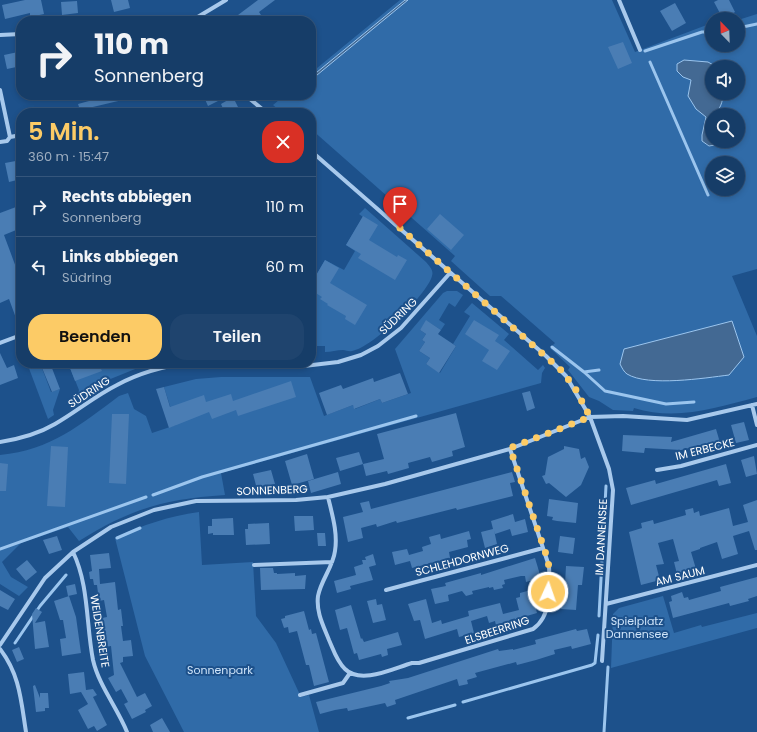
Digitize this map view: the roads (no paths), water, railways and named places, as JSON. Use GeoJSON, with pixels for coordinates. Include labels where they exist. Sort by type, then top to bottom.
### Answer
{"type":"FeatureCollection","features":[{"type":"Feature","properties":{"kind":"street"},"geometry":{"type":"LineString","coordinates":[[199,16],[226,0]]}},
{"type":"Feature","properties":{"kind":"street"},"geometry":{"type":"LineString","coordinates":[[619,0],[640,50]]}},
{"type":"Feature","properties":{"kind":"street"},"geometry":{"type":"LineString","coordinates":[[0,35],[16,34]]}},
{"type":"Feature","properties":{"kind":"street"},"geometry":{"type":"LineString","coordinates":[[0,90],[10,137]]}},
{"type":"Feature","properties":{"kind":"street"},"geometry":{"type":"LineString","coordinates":[[251,100],[261,108]]}},
{"type":"Feature","properties":{"kind":"street"},"geometry":{"type":"LineString","coordinates":[[0,142],[7,141],[10,137],[16,136]]}},
{"type":"Feature","properties":{"kind":"street"},"geometry":{"type":"LineString","coordinates":[[316,155],[561,370],[575,388],[590,417]]}},
{"type":"Feature","properties":{"kind":"street","name":"SÜDRING"},"geometry":{"type":"LineString","coordinates":[[316,365],[338,362],[361,356],[378,346],[401,328],[450,273]]}},
{"type":"Feature","properties":{"kind":"street"},"geometry":{"type":"LineString","coordinates":[[0,343],[16,337]]}},
{"type":"Feature","properties":{"kind":"street","name":"SÜDRING"},"geometry":{"type":"LineString","coordinates":[[0,442],[28,436],[49,427],[127,380],[164,368]]}},
{"type":"Feature","properties":{"kind":"street","name":"SONNENBERG"},"geometry":{"type":"LineString","coordinates":[[0,645],[45,578],[73,552],[111,527],[147,512],[172,505],[196,502],[296,500],[328,496],[385,484],[510,448],[590,417],[623,416],[687,420],[757,404]]}},
{"type":"Feature","properties":{"kind":"street"},"geometry":{"type":"LineString","coordinates":[[752,406],[757,424]]}},
{"type":"Feature","properties":{"kind":"street","name":"IM DANNENSEE"},"geometry":{"type":"LineString","coordinates":[[590,417],[609,468],[612,484],[602,661]]}},
{"type":"Feature","properties":{"kind":"street","name":"IM ERBECKE"},"geometry":{"type":"LineString","coordinates":[[657,470],[681,466],[757,445]]}},
{"type":"Feature","properties":{"kind":"street","name":"ELSBEERRING"},"geometry":{"type":"LineString","coordinates":[[350,673],[363,676],[412,663],[419,663],[533,629],[544,619],[547,607],[549,566],[510,448]]}},
{"type":"Feature","properties":{"kind":"street"},"geometry":{"type":"LineString","coordinates":[[300,695],[343,683],[350,673],[338,660],[318,613],[318,599],[321,585],[332,562],[336,541],[328,496]]}},
{"type":"Feature","properties":{"kind":"street","name":"SCHLEHDORNWEG"},"geometry":{"type":"LineString","coordinates":[[386,590],[544,548]]}},
{"type":"Feature","properties":{"kind":"street","name":"WEIDENBREITE"},"geometry":{"type":"LineString","coordinates":[[73,552],[80,568],[96,670],[127,732]]}},
{"type":"Feature","properties":{"kind":"street"},"geometry":{"type":"LineString","coordinates":[[254,565],[332,562]]}},
{"type":"Feature","properties":{"kind":"street","name":"AM SAUM"},"geometry":{"type":"LineString","coordinates":[[606,604],[757,565]]}},
{"type":"Feature","properties":{"kind":"street"},"geometry":{"type":"LineString","coordinates":[[0,649],[11,663],[15,673],[20,690],[26,732]]}},
{"type":"Feature","properties":{"kind":"waterway"},"geometry":{"type":"LineString","coordinates":[[745,27],[757,24]]}},
{"type":"Feature","properties":{"kind":"waterway"},"geometry":{"type":"LineString","coordinates":[[645,51],[705,32]]}},
{"type":"Feature","properties":{"kind":"waterway"},"geometry":{"type":"LineString","coordinates":[[650,62],[705,188]]}},
{"type":"Feature","properties":{"kind":"waterway"},"geometry":{"type":"LineString","coordinates":[[552,347],[584,372],[599,370]]}},
{"type":"Feature","properties":{"kind":"waterway"},"geometry":{"type":"LineString","coordinates":[[584,372],[605,391],[666,404],[694,402]]}},
{"type":"Feature","properties":{"kind":"waterway"},"geometry":{"type":"LineString","coordinates":[[153,495],[202,477],[416,416]]}},
{"type":"Feature","properties":{"kind":"waterway"},"geometry":{"type":"LineString","coordinates":[[599,616],[606,486]]}},
{"type":"Feature","properties":{"kind":"waterway"},"geometry":{"type":"LineString","coordinates":[[0,549],[146,497]]}},
{"type":"Feature","properties":{"kind":"waterway"},"geometry":{"type":"LineString","coordinates":[[117,538],[140,528]]}},
{"type":"Feature","properties":{"kind":"waterway"},"geometry":{"type":"LineString","coordinates":[[15,643],[40,606],[66,575]]}},
{"type":"Feature","properties":{"kind":"waterway"},"geometry":{"type":"LineString","coordinates":[[463,702],[592,665],[595,663],[598,635]]}},
{"type":"Feature","properties":{"kind":"waterway"},"geometry":{"type":"LineString","coordinates":[[604,732],[608,667]]}},
{"type":"Feature","properties":{"kind":"waterway"},"geometry":{"type":"LineString","coordinates":[[408,718],[455,705]]}},
{"type":"Feature","properties":{"kind":"park label","name":"Spielplatz Dannensee"},"geometry":{"type":"Point","coordinates":[637,627]}},
{"type":"Feature","properties":{"kind":"park label","name":"Sonnenpark"},"geometry":{"type":"Point","coordinates":[220,670]}}]}
